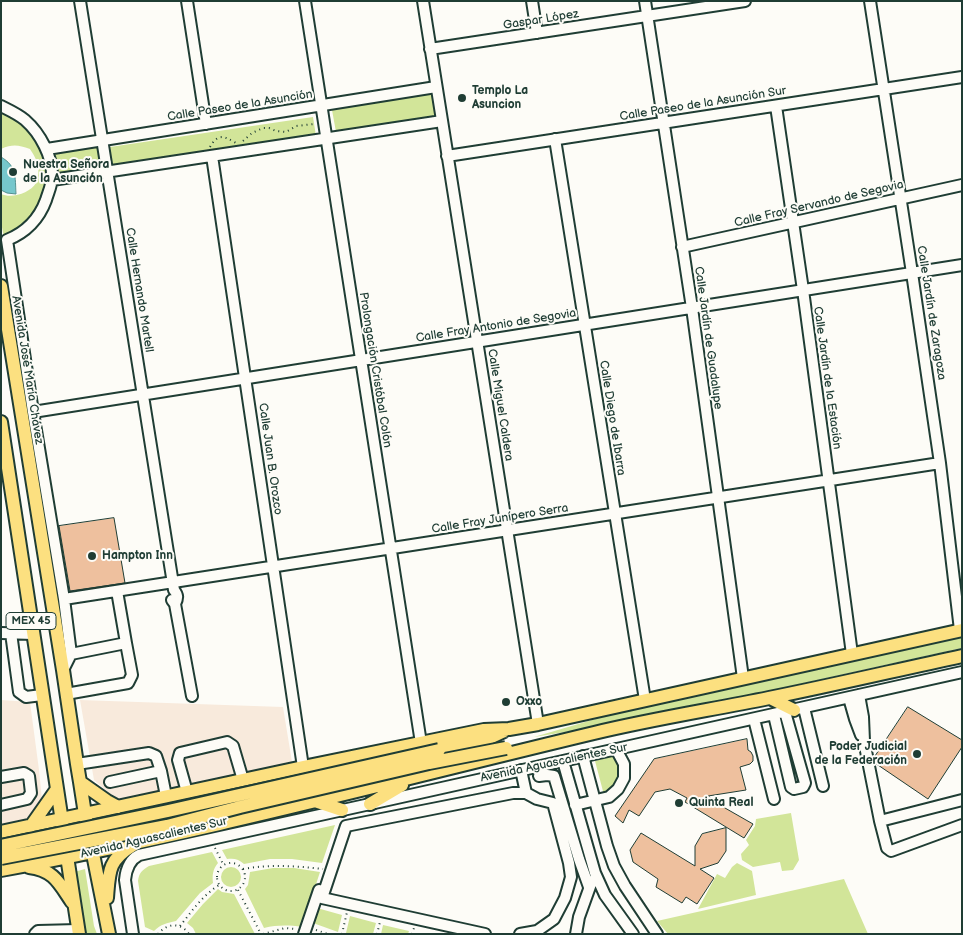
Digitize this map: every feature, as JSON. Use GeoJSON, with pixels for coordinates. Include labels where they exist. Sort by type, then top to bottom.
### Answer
{"type":"FeatureCollection","features":[{"type":"Feature","properties":{"kind":"main road","name":"Avenida José María Chávez"},"geometry":{"type":"LineString","coordinates":[[1,286],[85,814],[109,934]]}},
{"type":"Feature","properties":{"kind":"main road","name":"MEX 45"},"geometry":{"type":"LineString","coordinates":[[1,422],[79,932]]}},
{"type":"Feature","properties":{"kind":"main road","name":"Avenida Aguascalientes Sur"},"geometry":{"type":"LineString","coordinates":[[1,832],[303,766],[484,730],[509,729],[538,724],[961,630]]}},
{"type":"Feature","properties":{"kind":"main road","name":"Avenida Aguascalientes Sur"},"geometry":{"type":"LineString","coordinates":[[1,870],[93,852],[144,847],[204,827],[597,732],[770,698],[962,657]]}},
{"type":"Feature","properties":{"kind":"main road"},"geometry":{"type":"LineString","coordinates":[[770,698],[795,710]]}},
{"type":"Feature","properties":{"kind":"main road","name":"Avenida Aguascalientes Sur"},"geometry":{"type":"LineString","coordinates":[[1,846],[168,811],[487,739],[509,729]]}},
{"type":"Feature","properties":{"kind":"main road","name":"Avenida Aguascalientes Sur"},"geometry":{"type":"LineString","coordinates":[[1,858],[167,826],[240,807],[419,766],[568,736],[597,732]]}},
{"type":"Feature","properties":{"kind":"main road"},"geometry":{"type":"LineString","coordinates":[[370,804],[412,778]]}},
{"type":"Feature","properties":{"kind":"main road"},"geometry":{"type":"LineString","coordinates":[[80,782],[118,807]]}},
{"type":"Feature","properties":{"kind":"main road"},"geometry":{"type":"LineString","coordinates":[[204,827],[193,813],[193,805],[196,798],[215,786]]}},
{"type":"Feature","properties":{"kind":"main road"},"geometry":{"type":"LineString","coordinates":[[31,826],[57,789]]}},
{"type":"Feature","properties":{"kind":"main road"},"geometry":{"type":"LineString","coordinates":[[315,801],[343,819]]}},
{"type":"Feature","properties":{"kind":"main road"},"geometry":{"type":"LineString","coordinates":[[105,910],[109,872],[112,866],[124,851],[144,847]]}},
{"type":"Feature","properties":{"kind":"main road"},"geometry":{"type":"LineString","coordinates":[[20,866],[40,868],[50,874],[59,882],[75,906]]}},
{"type":"Feature","properties":{"kind":"street","name":"Calle Hernando Martell"},"geometry":{"type":"LineString","coordinates":[[80,1],[173,586],[171,594],[175,604],[192,696]]}},
{"type":"Feature","properties":{"kind":"street"},"geometry":{"type":"LineString","coordinates":[[187,1],[206,124]]}},
{"type":"Feature","properties":{"kind":"street","name":"Prolongación Cristóbal Colón"},"geometry":{"type":"LineString","coordinates":[[305,1],[421,743]]}},
{"type":"Feature","properties":{"kind":"street","name":"Calle Miguel Caldera"},"geometry":{"type":"LineString","coordinates":[[423,1],[538,724]]}},
{"type":"Feature","properties":{"kind":"street"},"geometry":{"type":"LineString","coordinates":[[532,1],[537,33]]}},
{"type":"Feature","properties":{"kind":"street","name":"Calle Jardín de Guadalupe"},"geometry":{"type":"LineString","coordinates":[[645,1],[692,308],[743,678]]}},
{"type":"Feature","properties":{"kind":"street","name":"Gaspar López"},"geometry":{"type":"LineString","coordinates":[[430,49],[745,1]]}},
{"type":"Feature","properties":{"kind":"street","name":"Calle Jardín de Zaragoza"},"geometry":{"type":"LineString","coordinates":[[870,1],[940,463],[961,630]]}},
{"type":"Feature","properties":{"kind":"street","name":"Calle Paseo de la Asunción Sur"},"geometry":{"type":"LineString","coordinates":[[448,156],[962,77]]}},
{"type":"Feature","properties":{"kind":"street","name":"Calle Paseo de la Asunción"},"geometry":{"type":"LineString","coordinates":[[47,149],[436,87]]}},
{"type":"Feature","properties":{"kind":"street","name":"Avenida José María Chávez"},"geometry":{"type":"LineString","coordinates":[[1,106],[26,120],[47,149],[52,165],[52,180],[44,206],[33,224],[18,236],[7,240],[71,654]]}},
{"type":"Feature","properties":{"kind":"street","name":"Calle Jardín de la Estación"},"geometry":{"type":"LineString","coordinates":[[776,106],[852,654]]}},
{"type":"Feature","properties":{"kind":"street"},"geometry":{"type":"LineString","coordinates":[[52,180],[442,121]]}},
{"type":"Feature","properties":{"kind":"street","name":"Calle Diego de Ibarra"},"geometry":{"type":"LineString","coordinates":[[555,139],[645,700]]}},
{"type":"Feature","properties":{"kind":"street","name":"Calle Juan B. Orozco"},"geometry":{"type":"LineString","coordinates":[[212,156],[303,766]]}},
{"type":"Feature","properties":{"kind":"street","name":"Calle Fray Servando de Segovia"},"geometry":{"type":"LineString","coordinates":[[682,248],[962,185]]}},
{"type":"Feature","properties":{"kind":"street","name":"Calle Fray Antonio de Segovia"},"geometry":{"type":"LineString","coordinates":[[33,412],[962,265]]}},
{"type":"Feature","properties":{"kind":"street","name":"Calle Fray Junípero Serra"},"geometry":{"type":"LineString","coordinates":[[64,599],[117,591],[173,586],[390,548],[940,463]]}},
{"type":"Feature","properties":{"kind":"street"},"geometry":{"type":"LineString","coordinates":[[66,694],[128,683],[132,675],[117,591]]}},
{"type":"Feature","properties":{"kind":"street"},"geometry":{"type":"LineString","coordinates":[[33,634],[6,633],[19,692],[26,697],[42,695]]}},
{"type":"Feature","properties":{"kind":"street"},"geometry":{"type":"LineString","coordinates":[[63,670],[71,654],[126,642]]}},
{"type":"Feature","properties":{"kind":"street","name":"Avenida Aguascalientes Sur"},"geometry":{"type":"LineString","coordinates":[[144,847],[343,819],[370,804],[962,672]]}},
{"type":"Feature","properties":{"kind":"street"},"geometry":{"type":"LineString","coordinates":[[854,696],[855,719],[864,741],[887,848],[891,851],[962,825]]}},
{"type":"Feature","properties":{"kind":"street"},"geometry":{"type":"LineString","coordinates":[[774,714],[791,787],[794,789],[803,786],[805,783],[795,710]]}},
{"type":"Feature","properties":{"kind":"street"},"geometry":{"type":"LineString","coordinates":[[795,710],[823,786]]}},
{"type":"Feature","properties":{"kind":"street"},"geometry":{"type":"LineString","coordinates":[[754,719],[774,799]]}},
{"type":"Feature","properties":{"kind":"street"},"geometry":{"type":"LineString","coordinates":[[187,792],[178,760],[180,753],[227,742],[233,746],[243,780]]}},
{"type":"Feature","properties":{"kind":"street"},"geometry":{"type":"LineString","coordinates":[[575,806],[609,797],[618,789],[624,778],[624,764],[616,749]]}},
{"type":"Feature","properties":{"kind":"street"},"geometry":{"type":"LineString","coordinates":[[77,764],[149,753],[156,756],[166,796]]}},
{"type":"Feature","properties":{"kind":"street"},"geometry":{"type":"LineString","coordinates":[[583,756],[614,866],[657,934]]}},
{"type":"Feature","properties":{"kind":"street"},"geometry":{"type":"LineString","coordinates":[[520,934],[537,931],[554,919],[565,898],[579,859],[575,806],[563,761]]}},
{"type":"Feature","properties":{"kind":"street"},"geometry":{"type":"LineString","coordinates":[[520,770],[526,793]]}},
{"type":"Feature","properties":{"kind":"street"},"geometry":{"type":"LineString","coordinates":[[110,782],[161,771]]}},
{"type":"Feature","properties":{"kind":"street"},"geometry":{"type":"LineString","coordinates":[[1,777],[24,773],[29,776],[32,793],[27,799],[1,805]]}},
{"type":"Feature","properties":{"kind":"street"},"geometry":{"type":"LineString","coordinates":[[539,776],[554,776],[589,887]]}},
{"type":"Feature","properties":{"kind":"street"},"geometry":{"type":"LineString","coordinates":[[427,791],[429,810]]}},
{"type":"Feature","properties":{"kind":"street"},"geometry":{"type":"LineString","coordinates":[[343,819],[429,810],[513,793],[526,793],[537,799],[553,803],[579,859],[595,873],[605,895],[633,934]]}},
{"type":"Feature","properties":{"kind":"street"},"geometry":{"type":"LineString","coordinates":[[880,821],[962,800]]}},
{"type":"Feature","properties":{"kind":"street"},"geometry":{"type":"LineString","coordinates":[[305,931],[343,819]]}},
{"type":"Feature","properties":{"kind":"street"},"geometry":{"type":"LineString","coordinates":[[343,819],[322,898],[457,931],[485,934]]}},
{"type":"Feature","properties":{"kind":"street"},"geometry":{"type":"LineString","coordinates":[[133,934],[126,889],[126,873],[129,863],[144,847]]}},
{"type":"Feature","properties":{"kind":"street"},"geometry":{"type":"LineString","coordinates":[[576,934],[579,918],[595,873]]}},
{"type":"Feature","properties":{"kind":"street"},"geometry":{"type":"LineString","coordinates":[[35,934],[38,931],[79,932]]}},
{"type":"Feature","properties":{"kind":"path"},"geometry":{"type":"LineString","coordinates":[[212,156],[210,147],[217,138],[225,137],[240,143],[264,128],[286,132],[296,126],[324,124]]}},
{"type":"Feature","properties":{"kind":"path"},"geometry":{"type":"LineString","coordinates":[[211,839],[224,865]]}},
{"type":"Feature","properties":{"kind":"path"},"geometry":{"type":"LineString","coordinates":[[238,864],[243,869],[244,882],[238,890],[227,891],[219,885],[217,874],[224,865],[238,864]]}},
{"type":"Feature","properties":{"kind":"path"},"geometry":{"type":"LineString","coordinates":[[243,869],[286,865],[326,869]]}},
{"type":"Feature","properties":{"kind":"path"},"geometry":{"type":"LineString","coordinates":[[180,926],[200,901],[219,885]]}},
{"type":"Feature","properties":{"kind":"path"},"geometry":{"type":"LineString","coordinates":[[238,890],[262,934],[285,928],[328,934]]}},
{"type":"Feature","properties":{"kind":"path"},"geometry":{"type":"LineString","coordinates":[[342,934],[348,912]]}},
{"type":"Feature","properties":{"kind":"path"},"geometry":{"type":"LineString","coordinates":[[377,934],[381,920]]}},
{"type":"Feature","properties":{"kind":"path"},"geometry":{"type":"LineString","coordinates":[[158,934],[170,925],[180,926],[189,934]]}},
{"type":"Feature","properties":{"kind":"path"},"geometry":{"type":"LineString","coordinates":[[412,934],[414,928]]}},
{"type":"Feature","properties":{"kind":"shaded area"},"geometry":{"type":"Polygon","coordinates":[[[1,700],[30,702],[42,800],[32,816],[26,820],[1,824],[1,700]]]}},
{"type":"Feature","properties":{"kind":"shaded area"},"geometry":{"type":"Polygon","coordinates":[[[80,700],[283,707],[292,762],[213,781],[117,800],[94,780],[80,700]]]}},
{"type":"Feature","properties":{"kind":"green space"},"geometry":{"type":"Polygon","coordinates":[[[432,93],[437,117],[336,132],[332,110],[432,93]]]}},
{"type":"Feature","properties":{"kind":"green space"},"geometry":{"type":"Polygon","coordinates":[[[1,112],[24,125],[39,145],[45,162],[47,180],[40,203],[32,220],[4,238],[1,222],[1,194],[10,196],[30,190],[38,177],[38,165],[30,149],[9,146],[1,149],[1,112]]]}},
{"type":"Feature","properties":{"kind":"green space"},"geometry":{"type":"Polygon","coordinates":[[[313,117],[316,136],[112,166],[110,147],[313,117]]]}},
{"type":"Feature","properties":{"kind":"green space"},"geometry":{"type":"Polygon","coordinates":[[[98,145],[103,166],[58,173],[54,153],[98,145]]]}},
{"type":"Feature","properties":{"kind":"green space"},"geometry":{"type":"Polygon","coordinates":[[[962,635],[962,648],[628,722],[534,737],[626,710],[962,635]]]}},
{"type":"Feature","properties":{"kind":"green space"},"geometry":{"type":"Polygon","coordinates":[[[617,755],[622,776],[604,795],[595,761],[617,755]]]}},
{"type":"Feature","properties":{"kind":"green space"},"geometry":{"type":"Polygon","coordinates":[[[791,813],[799,860],[793,870],[782,871],[780,862],[753,867],[742,860],[741,854],[749,845],[746,840],[755,826],[756,819],[791,813]]]}},
{"type":"Feature","properties":{"kind":"green space"},"geometry":{"type":"Polygon","coordinates":[[[335,825],[322,863],[292,859],[270,859],[244,864],[236,859],[227,859],[222,850],[335,825]]]}},
{"type":"Feature","properties":{"kind":"green space"},"geometry":{"type":"Polygon","coordinates":[[[212,852],[218,863],[213,872],[213,883],[200,893],[176,921],[162,925],[154,931],[145,927],[138,881],[141,872],[149,866],[212,852]]]}},
{"type":"Feature","properties":{"kind":"green space"},"geometry":{"type":"Polygon","coordinates":[[[737,863],[752,871],[756,895],[698,909],[717,874],[725,878],[737,863]]]}},
{"type":"Feature","properties":{"kind":"green space"},"geometry":{"type":"Polygon","coordinates":[[[231,867],[238,870],[241,877],[238,884],[231,887],[224,884],[221,877],[224,870],[231,867]]]}},
{"type":"Feature","properties":{"kind":"green space"},"geometry":{"type":"Polygon","coordinates":[[[273,868],[294,868],[320,872],[302,927],[273,926],[264,928],[245,889],[248,885],[250,872],[273,868]]]}},
{"type":"Feature","properties":{"kind":"green space"},"geometry":{"type":"Polygon","coordinates":[[[85,869],[97,934],[83,934],[74,872],[85,869]]]}},
{"type":"Feature","properties":{"kind":"green space"},"geometry":{"type":"Polygon","coordinates":[[[844,879],[868,934],[668,934],[657,921],[844,879]]]}},
{"type":"Feature","properties":{"kind":"green space"},"geometry":{"type":"Polygon","coordinates":[[[218,889],[222,892],[234,894],[255,934],[196,934],[187,923],[218,889]]]}},
{"type":"Feature","properties":{"kind":"green space"},"geometry":{"type":"Polygon","coordinates":[[[317,908],[342,915],[338,932],[313,923],[317,908]]]}},
{"type":"Feature","properties":{"kind":"green space"},"geometry":{"type":"Polygon","coordinates":[[[350,916],[376,923],[373,934],[346,933],[350,916]]]}},
{"type":"Feature","properties":{"kind":"green space"},"geometry":{"type":"Polygon","coordinates":[[[383,925],[409,931],[408,934],[381,934],[383,925]]]}},
{"type":"Feature","properties":{"kind":"water"},"geometry":{"type":"Polygon","coordinates":[[[1,157],[13,168],[16,194],[1,190],[1,157]]]}},
{"type":"Feature","properties":{"kind":"building","name":"Hampton Inn"},"geometry":{"type":"Polygon","coordinates":[[[114,518],[125,583],[70,591],[59,526],[114,518]]]}},
{"type":"Feature","properties":{"kind":"building","name":"Poder Judicial de la Federación"},"geometry":{"type":"Polygon","coordinates":[[[908,707],[962,740],[962,747],[928,799],[875,763],[874,758],[908,707]]]}},
{"type":"Feature","properties":{"kind":"building"},"geometry":{"type":"Polygon","coordinates":[[[747,739],[748,750],[753,756],[753,761],[740,767],[746,790],[708,796],[753,824],[744,838],[685,802],[687,798],[670,789],[655,792],[639,816],[629,810],[623,823],[615,816],[654,759],[747,739]]]}},
{"type":"Feature","properties":{"kind":"building"},"geometry":{"type":"Polygon","coordinates":[[[726,828],[726,851],[718,863],[700,869],[714,878],[697,904],[686,897],[682,903],[656,887],[658,879],[633,862],[630,850],[641,833],[695,866],[695,846],[702,834],[726,828]]]}},
{"type":"Feature","properties":{"kind":"place","name":"Templo La Asuncion"},"geometry":{"type":"Point","coordinates":[462,98]}},
{"type":"Feature","properties":{"kind":"place","name":"Nuestra Señora de la Asunción"},"geometry":{"type":"Point","coordinates":[13,172]}},
{"type":"Feature","properties":{"kind":"place","name":"Hampton Inn"},"geometry":{"type":"Point","coordinates":[92,556]}},
{"type":"Feature","properties":{"kind":"place","name":"Oxxo"},"geometry":{"type":"Point","coordinates":[506,702]}},
{"type":"Feature","properties":{"kind":"place","name":"Poder Judicial de la Federación"},"geometry":{"type":"Point","coordinates":[917,754]}},
{"type":"Feature","properties":{"kind":"place","name":"Quinta Real"},"geometry":{"type":"Point","coordinates":[679,803]}}]}
